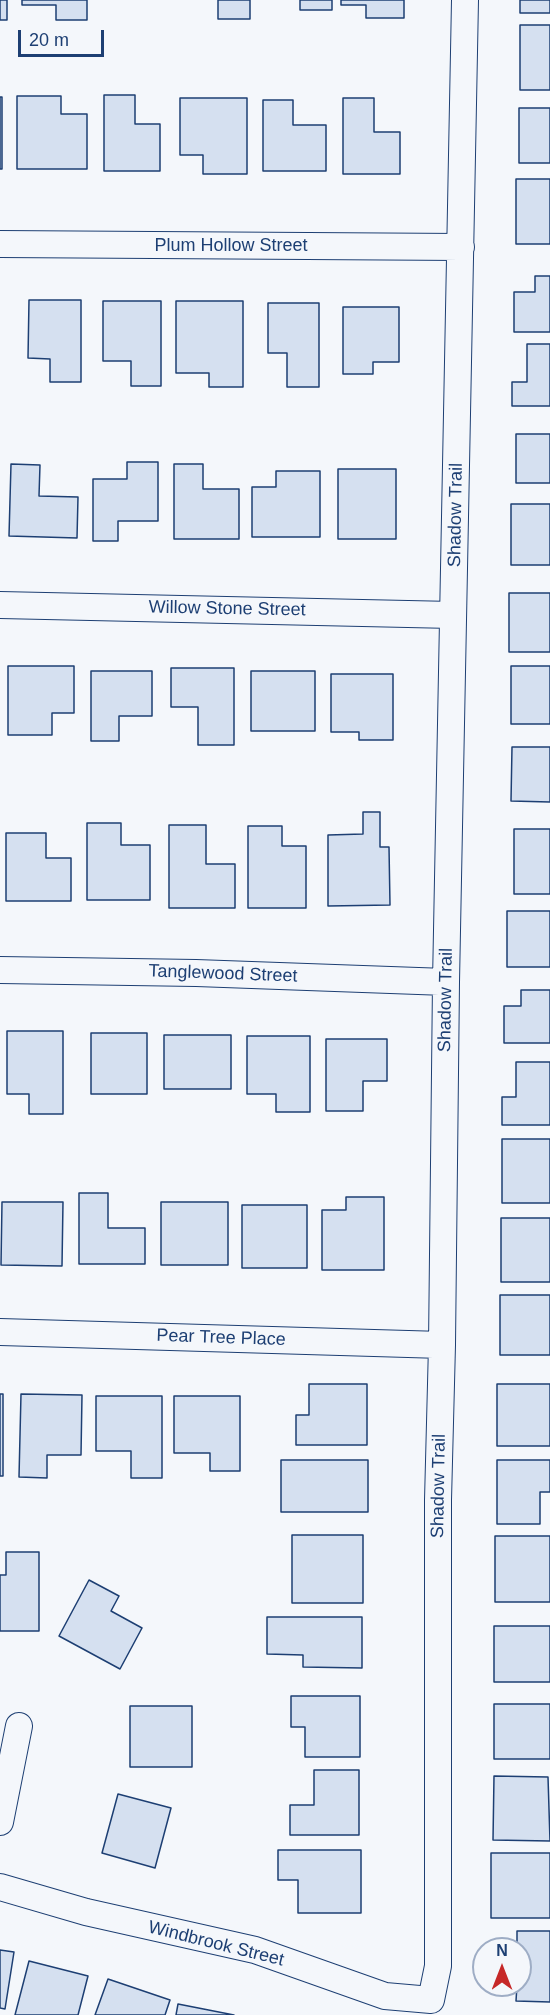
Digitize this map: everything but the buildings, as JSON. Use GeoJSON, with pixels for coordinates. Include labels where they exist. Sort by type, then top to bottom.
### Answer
{"type":"FeatureCollection","features":[{"type":"Feature","properties":{"kind":"street","name":"Shadow Trail"},"geometry":{"type":"LineString","coordinates":[[430,2000],[438,1966],[438,1500],[465,0]]}},
{"type":"Feature","properties":{"kind":"street","name":"Plum Hollow Street"},"geometry":{"type":"LineString","coordinates":[[0,244],[461,247]]}},
{"type":"Feature","properties":{"kind":"street","name":"Willow Stone Street"},"geometry":{"type":"LineString","coordinates":[[0,605],[453,615]]}},
{"type":"Feature","properties":{"kind":"street","name":"Tanglewood Street"},"geometry":{"type":"LineString","coordinates":[[0,970],[196,973],[446,982]]}},
{"type":"Feature","properties":{"kind":"street","name":"Pear Tree Place"},"geometry":{"type":"LineString","coordinates":[[0,1332],[442,1345]]}},
{"type":"Feature","properties":{"kind":"street"},"geometry":{"type":"LineString","coordinates":[[0,1822],[19,1726]]}},
{"type":"Feature","properties":{"kind":"street","name":"Windbrook Street"},"geometry":{"type":"LineString","coordinates":[[0,1887],[86,1912],[255,1950],[385,1996],[430,2000]]}}]}
